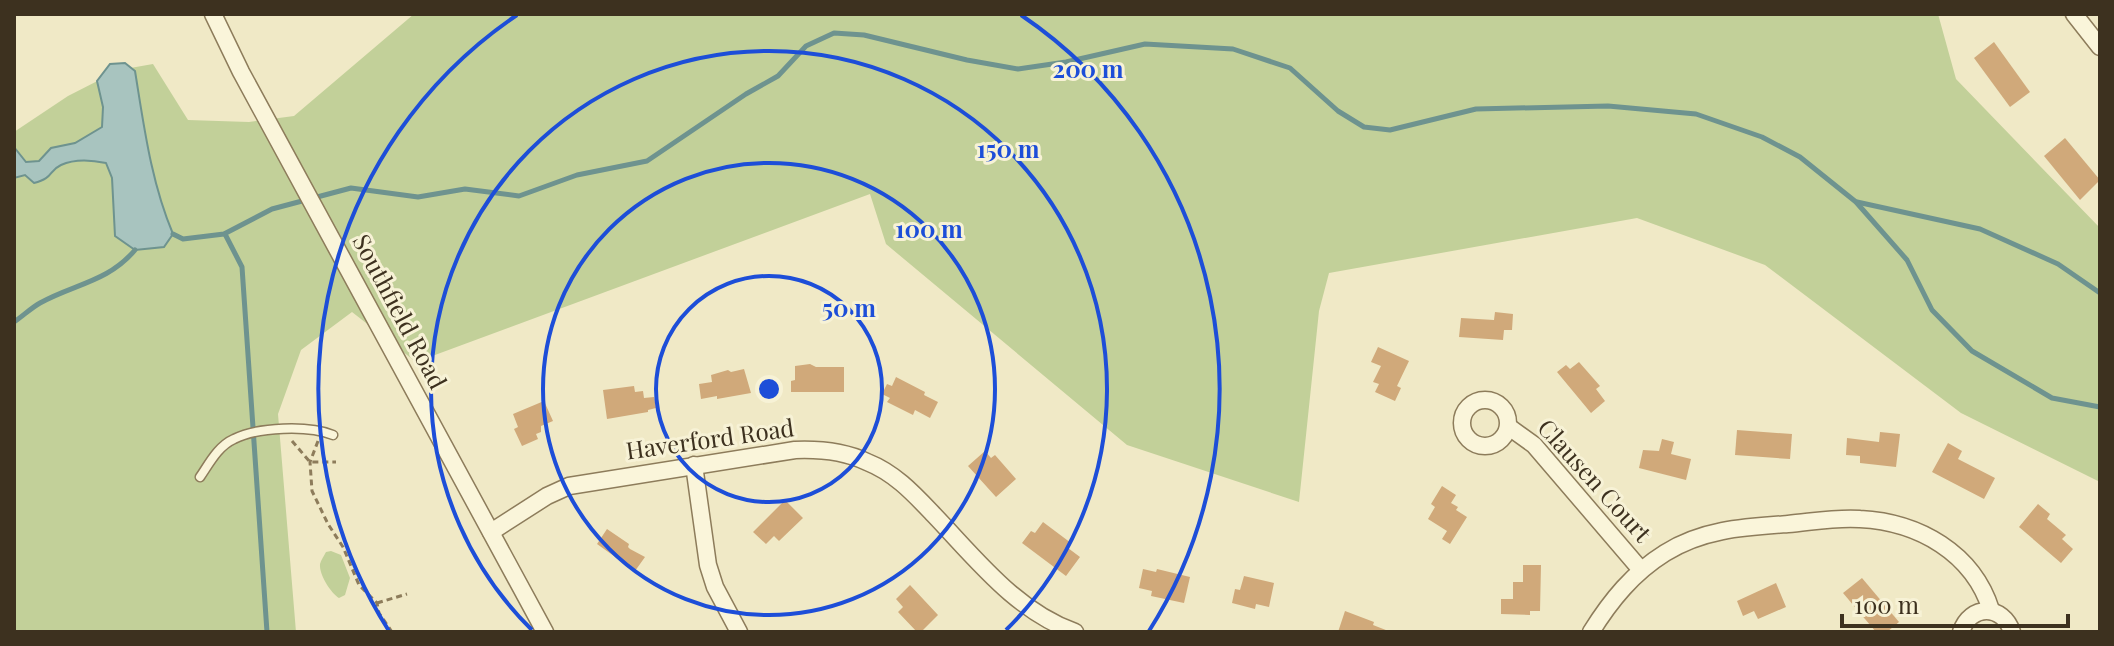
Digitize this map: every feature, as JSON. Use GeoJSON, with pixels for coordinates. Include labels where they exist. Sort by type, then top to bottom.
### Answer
{"type":"FeatureCollection","features":[{"type":"Feature","properties":{"kind":"street","name":"Southfield Road"},"geometry":{"type":"LineString","coordinates":[[213,14],[303,187],[545,632]]}},
{"type":"Feature","properties":{"kind":"street"},"geometry":{"type":"LineString","coordinates":[[2074,14],[2100,47]]}},
{"type":"Feature","properties":{"kind":"street","name":"Clausen Court"},"geometry":{"type":"LineString","coordinates":[[1509,427],[1534,445],[1641,570]]}},
{"type":"Feature","properties":{"kind":"street","name":"Haverford Road"},"geometry":{"type":"LineString","coordinates":[[491,532],[547,496],[569,486],[818,449],[867,461],[909,488],[1015,597],[1048,620],[1075,632]]}},
{"type":"Feature","properties":{"kind":"street"},"geometry":{"type":"LineString","coordinates":[[694,465],[708,565],[715,587],[739,632]]}},
{"type":"Feature","properties":{"kind":"street"},"geometry":{"type":"LineString","coordinates":[[1591,632],[1621,589],[1641,570],[1688,541],[1734,527],[1857,519],[1882,521],[1918,532],[1951,551],[1969,567],[1982,585],[1991,610]]}},
{"type":"Feature","properties":{"kind":"street"},"geometry":{"type":"LineString","coordinates":[[1961,632],[1971,615],[1991,610],[2006,619],[2012,632]]}},
{"type":"Feature","properties":{"kind":"lane"},"geometry":{"type":"LineString","coordinates":[[200,477],[217,453],[234,439],[301,427],[333,435]]}},
{"type":"Feature","properties":{"kind":"path"},"geometry":{"type":"LineString","coordinates":[[277,430],[310,462],[336,462]]}},
{"type":"Feature","properties":{"kind":"path"},"geometry":{"type":"LineString","coordinates":[[322,430],[310,462],[312,491],[343,547],[359,585],[377,603],[379,613],[392,632]]}},
{"type":"Feature","properties":{"kind":"path"},"geometry":{"type":"LineString","coordinates":[[377,603],[407,594]]}},
{"type":"Feature","properties":{"kind":"green space"},"geometry":{"type":"Polygon","coordinates":[[[414,14],[1938,14],[1956,79],[2100,228],[2100,482],[1961,413],[1765,265],[1637,218],[1329,273],[1319,311],[1299,502],[1127,445],[886,244],[870,194],[416,362],[352,312],[301,350],[278,414],[296,632],[14,632],[14,132],[68,96],[119,70],[153,64],[188,120],[249,122],[294,116],[414,14]]]}},
{"type":"Feature","properties":{"kind":"green space"},"geometry":{"type":"Polygon","coordinates":[[[326,552],[341,555],[350,578],[345,595],[339,598],[326,583],[320,568],[326,552]]]}},
{"type":"Feature","properties":{"kind":"water"},"geometry":{"type":"Polygon","coordinates":[[[125,63],[135,71],[154,174],[173,234],[164,247],[135,250],[115,236],[112,178],[106,163],[66,163],[45,179],[34,183],[25,175],[14,178],[14,147],[26,162],[39,161],[51,148],[75,143],[102,127],[103,107],[97,81],[110,64],[125,63]]]}},
{"type":"Feature","properties":{"kind":"building"},"geometry":{"type":"Polygon","coordinates":[[[1994,42],[2030,92],[2010,107],[1974,58],[1994,42]]]}},
{"type":"Feature","properties":{"kind":"building"},"geometry":{"type":"Polygon","coordinates":[[[2065,138],[2100,180],[2080,200],[2044,156],[2065,138]]]}},
{"type":"Feature","properties":{"kind":"building"},"geometry":{"type":"Polygon","coordinates":[[[1495,312],[1513,314],[1512,330],[1504,330],[1503,340],[1459,337],[1461,318],[1494,320],[1495,312]]]}},
{"type":"Feature","properties":{"kind":"building"},"geometry":{"type":"Polygon","coordinates":[[[1378,347],[1409,361],[1397,386],[1401,388],[1395,401],[1375,392],[1379,384],[1373,382],[1381,366],[1371,362],[1378,347]]]}},
{"type":"Feature","properties":{"kind":"building"},"geometry":{"type":"Polygon","coordinates":[[[1579,362],[1600,386],[1596,389],[1605,401],[1591,413],[1557,372],[1566,365],[1570,369],[1579,362]]]}},
{"type":"Feature","properties":{"kind":"building"},"geometry":{"type":"Polygon","coordinates":[[[810,364],[816,367],[844,367],[844,392],[791,392],[795,366],[810,364]]]}},
{"type":"Feature","properties":{"kind":"building"},"geometry":{"type":"Polygon","coordinates":[[[744,369],[751,393],[701,399],[699,384],[712,382],[711,375],[744,369]]]}},
{"type":"Feature","properties":{"kind":"building"},"geometry":{"type":"Polygon","coordinates":[[[896,377],[938,402],[930,418],[915,410],[913,415],[887,402],[890,398],[882,394],[887,384],[892,386],[896,377]]]}},
{"type":"Feature","properties":{"kind":"building"},"geometry":{"type":"Polygon","coordinates":[[[634,386],[635,392],[643,391],[644,398],[654,397],[656,408],[607,419],[603,390],[634,386]]]}},
{"type":"Feature","properties":{"kind":"building"},"geometry":{"type":"Polygon","coordinates":[[[544,401],[553,421],[541,426],[541,432],[536,434],[538,439],[522,446],[514,429],[518,427],[513,414],[544,401]]]}},
{"type":"Feature","properties":{"kind":"building"},"geometry":{"type":"Polygon","coordinates":[[[1737,430],[1792,434],[1790,459],[1735,455],[1737,430]]]}},
{"type":"Feature","properties":{"kind":"building"},"geometry":{"type":"Polygon","coordinates":[[[1880,432],[1900,434],[1896,467],[1860,463],[1860,456],[1846,455],[1847,438],[1879,442],[1880,432]]]}},
{"type":"Feature","properties":{"kind":"building"},"geometry":{"type":"Polygon","coordinates":[[[1662,439],[1674,442],[1671,454],[1691,459],[1686,480],[1639,468],[1643,450],[1659,451],[1662,439]]]}},
{"type":"Feature","properties":{"kind":"building"},"geometry":{"type":"Polygon","coordinates":[[[1948,443],[1962,451],[1958,459],[1995,478],[1984,499],[1932,472],[1948,443]]]}},
{"type":"Feature","properties":{"kind":"building"},"geometry":{"type":"Polygon","coordinates":[[[985,451],[991,458],[995,455],[1016,479],[996,497],[968,466],[985,451]]]}},
{"type":"Feature","properties":{"kind":"building"},"geometry":{"type":"Polygon","coordinates":[[[1442,486],[1456,495],[1451,503],[1467,517],[1450,544],[1442,539],[1447,531],[1428,519],[1435,507],[1431,504],[1442,486]]]}},
{"type":"Feature","properties":{"kind":"building"},"geometry":{"type":"Polygon","coordinates":[[[785,500],[803,518],[779,541],[774,536],[766,544],[753,532],[785,500]]]}},
{"type":"Feature","properties":{"kind":"building"},"geometry":{"type":"Polygon","coordinates":[[[2038,504],[2050,514],[2047,519],[2066,535],[2062,539],[2073,549],[2061,563],[2019,527],[2038,504]]]}},
{"type":"Feature","properties":{"kind":"building"},"geometry":{"type":"Polygon","coordinates":[[[1043,522],[1071,543],[1068,548],[1080,557],[1066,576],[1022,543],[1043,522]]]}},
{"type":"Feature","properties":{"kind":"building"},"geometry":{"type":"Polygon","coordinates":[[[607,529],[629,544],[630,549],[645,557],[635,571],[597,544],[607,529]]]}},
{"type":"Feature","properties":{"kind":"building"},"geometry":{"type":"Polygon","coordinates":[[[1523,565],[1541,565],[1540,611],[1530,611],[1530,615],[1501,614],[1501,599],[1513,599],[1513,582],[1523,582],[1523,565]]]}},
{"type":"Feature","properties":{"kind":"building"},"geometry":{"type":"Polygon","coordinates":[[[1143,569],[1190,577],[1184,603],[1151,596],[1152,591],[1139,588],[1143,569]]]}},
{"type":"Feature","properties":{"kind":"building"},"geometry":{"type":"Polygon","coordinates":[[[1244,576],[1274,583],[1269,607],[1256,604],[1255,609],[1232,603],[1235,589],[1240,590],[1244,576]]]}},
{"type":"Feature","properties":{"kind":"building"},"geometry":{"type":"Polygon","coordinates":[[[1862,578],[1899,622],[1887,632],[1876,632],[1843,593],[1862,578]]]}},
{"type":"Feature","properties":{"kind":"building"},"geometry":{"type":"Polygon","coordinates":[[[1776,583],[1786,607],[1758,619],[1754,611],[1743,616],[1737,601],[1776,583]]]}},
{"type":"Feature","properties":{"kind":"building"},"geometry":{"type":"Polygon","coordinates":[[[910,585],[938,615],[921,632],[917,632],[898,612],[903,607],[896,599],[910,585]]]}},
{"type":"Feature","properties":{"kind":"building"},"geometry":{"type":"Polygon","coordinates":[[[1345,611],[1374,622],[1373,625],[1391,632],[1338,632],[1345,611]]]}},
{"type":"Feature","properties":{"kind":"waterway"},"geometry":{"type":"LineString","coordinates":[[173,234],[183,239],[224,234],[272,209],[351,188],[418,197],[465,189],[519,196],[577,175],[647,161],[778,76],[806,46],[834,33],[864,35],[1018,69],[1066,62],[1145,44],[1233,49],[1290,68],[1338,111],[1364,127],[1390,130],[1476,109],[1608,106],[1696,114],[1762,137],[1800,157],[1856,202],[1907,260],[1932,310],[1972,351],[2052,398],[2100,407]]}},
{"type":"Feature","properties":{"kind":"waterway"},"geometry":{"type":"LineString","coordinates":[[1857,202],[1980,229],[2058,264],[2100,293]]}},
{"type":"Feature","properties":{"kind":"waterway"},"geometry":{"type":"LineString","coordinates":[[225,234],[242,267],[267,632]]}},
{"type":"Feature","properties":{"kind":"waterway"},"geometry":{"type":"LineString","coordinates":[[14,322],[40,303],[114,269],[135,250]]}}]}
